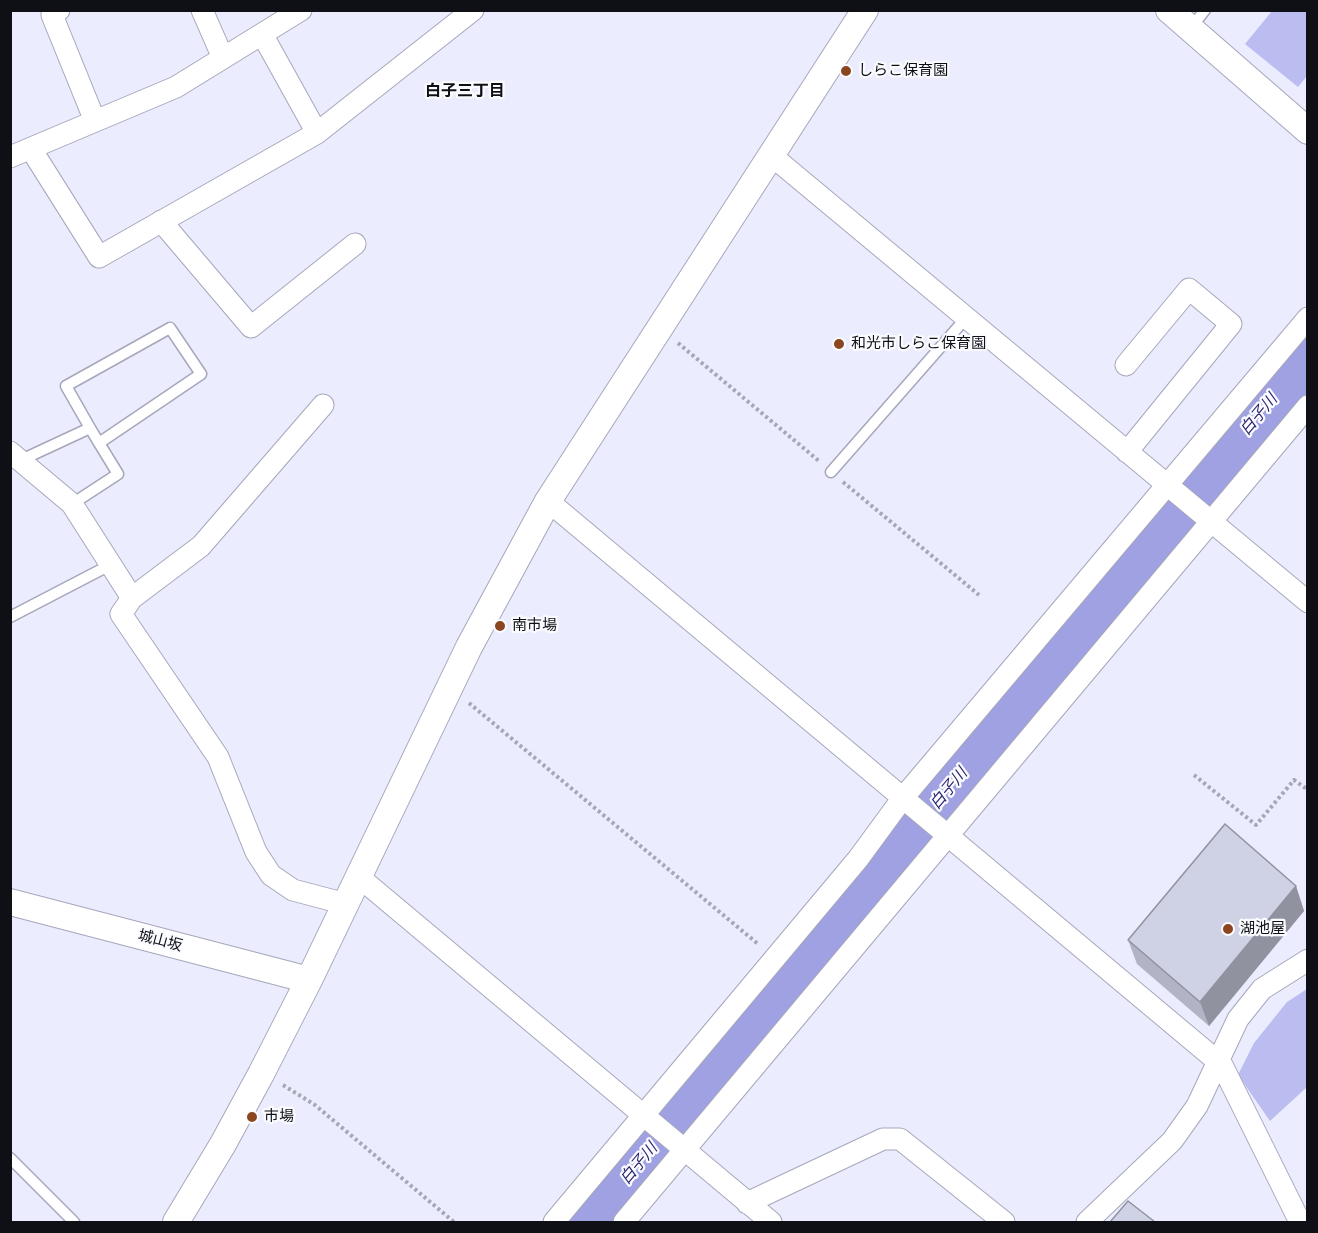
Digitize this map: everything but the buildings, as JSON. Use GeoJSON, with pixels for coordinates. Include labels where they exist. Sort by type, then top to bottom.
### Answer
{"type":"FeatureCollection","features":[{"type":"Feature","properties":{"kind":"street"},"geometry":{"type":"LineString","coordinates":[[59,10],[52,15],[94,121]]}},
{"type":"Feature","properties":{"kind":"street"},"geometry":{"type":"LineString","coordinates":[[202,10],[223,58]]}},
{"type":"Feature","properties":{"kind":"street"},"geometry":{"type":"LineString","coordinates":[[10,157],[176,87],[302,10]]}},
{"type":"Feature","properties":{"kind":"street"},"geometry":{"type":"LineString","coordinates":[[31,149],[99,257],[317,133],[472,10]]}},
{"type":"Feature","properties":{"kind":"street"},"geometry":{"type":"LineString","coordinates":[[176,1222],[223,1144],[261,1074],[309,980],[450,687],[548,501],[865,10]]}},
{"type":"Feature","properties":{"kind":"street"},"geometry":{"type":"LineString","coordinates":[[1169,10],[1198,20],[1308,131]]}},
{"type":"Feature","properties":{"kind":"street"},"geometry":{"type":"LineString","coordinates":[[262,34],[317,133]]}},
{"type":"Feature","properties":{"kind":"street"},"geometry":{"type":"LineString","coordinates":[[772,156],[1308,602]]}},
{"type":"Feature","properties":{"kind":"street"},"geometry":{"type":"LineString","coordinates":[[161,221],[251,327],[355,244]]}},
{"type":"Feature","properties":{"kind":"street"},"geometry":{"type":"LineString","coordinates":[[1126,365],[1189,289],[1231,324],[1127,452]]}},
{"type":"Feature","properties":{"kind":"street"},"geometry":{"type":"LineString","coordinates":[[554,1222],[645,1118],[775,958],[1308,318]]}},
{"type":"Feature","properties":{"kind":"street"},"geometry":{"type":"LineString","coordinates":[[323,405],[201,546],[132,598],[121,614],[218,757],[256,852],[271,875],[293,891],[346,904]]}},
{"type":"Feature","properties":{"kind":"street"},"geometry":{"type":"LineString","coordinates":[[624,1222],[1308,406]]}},
{"type":"Feature","properties":{"kind":"street"},"geometry":{"type":"LineString","coordinates":[[15,457],[72,504],[132,598]]}},
{"type":"Feature","properties":{"kind":"street"},"geometry":{"type":"LineString","coordinates":[[548,501],[947,837],[1218,1061],[1300,1222]]}},
{"type":"Feature","properties":{"kind":"street"},"geometry":{"type":"LineString","coordinates":[[359,877],[771,1222]]}},
{"type":"Feature","properties":{"kind":"street","name":"城山坂"},"geometry":{"type":"LineString","coordinates":[[10,902],[309,980]]}},
{"type":"Feature","properties":{"kind":"street"},"geometry":{"type":"LineString","coordinates":[[1088,1222],[1172,1141],[1197,1106],[1238,1019],[1262,989],[1308,960]]}},
{"type":"Feature","properties":{"kind":"street"},"geometry":{"type":"LineString","coordinates":[[747,1203],[883,1139],[900,1138],[1004,1222]]}},
{"type":"Feature","properties":{"kind":"lane"},"geometry":{"type":"LineString","coordinates":[[831,472],[966,318]]}},
{"type":"Feature","properties":{"kind":"lane"},"geometry":{"type":"LineString","coordinates":[[72,504],[118,474],[99,443],[90,428],[66,386],[170,328],[201,374],[99,443]]}},
{"type":"Feature","properties":{"kind":"lane"},"geometry":{"type":"LineString","coordinates":[[15,457],[90,428]]}},
{"type":"Feature","properties":{"kind":"lane"},"geometry":{"type":"LineString","coordinates":[[10,617],[111,564]]}},
{"type":"Feature","properties":{"kind":"lane"},"geometry":{"type":"LineString","coordinates":[[10,1158],[74,1222]]}},
{"type":"Feature","properties":{"kind":"path"},"geometry":{"type":"LineString","coordinates":[[450,687],[775,958]]}},
{"type":"Feature","properties":{"kind":"path"},"geometry":{"type":"LineString","coordinates":[[1194,775],[1256,825],[1294,780],[1308,790]]}},
{"type":"Feature","properties":{"kind":"path"},"geometry":{"type":"LineString","coordinates":[[261,1074],[315,1106],[454,1222]]}},
{"type":"Feature","properties":{"kind":"shaded area"},"geometry":{"type":"Polygon","coordinates":[[[1272,11],[1307,11],[1307,76],[1298,87],[1245,44],[1272,11]]]}},
{"type":"Feature","properties":{"kind":"shaded area"},"geometry":{"type":"Polygon","coordinates":[[[1307,989],[1307,1087],[1270,1121],[1238,1075],[1254,1043],[1287,1002],[1307,989]]]}},
{"type":"Feature","properties":{"kind":"water","name":"白子川"},"geometry":{"type":"Polygon","coordinates":[[[1307,330],[1307,393],[923,853],[895,882],[613,1222],[566,1222],[889,830],[1307,330]]]}},
{"type":"Feature","properties":{"kind":"place","name":"しらこ保育園"},"geometry":{"type":"Point","coordinates":[846,71]}},
{"type":"Feature","properties":{"kind":"place","name":"和光市しらこ保育園"},"geometry":{"type":"Point","coordinates":[839,344]}},
{"type":"Feature","properties":{"kind":"place","name":"南市場"},"geometry":{"type":"Point","coordinates":[500,626]}},
{"type":"Feature","properties":{"kind":"place","name":"湖池屋"},"geometry":{"type":"Point","coordinates":[1228,929]}},
{"type":"Feature","properties":{"kind":"place","name":"市場"},"geometry":{"type":"Point","coordinates":[252,1117]}},
{"type":"Feature","properties":{"kind":"district","name":"白子三丁目"},"geometry":{"type":"Point","coordinates":[465,92]}}]}
